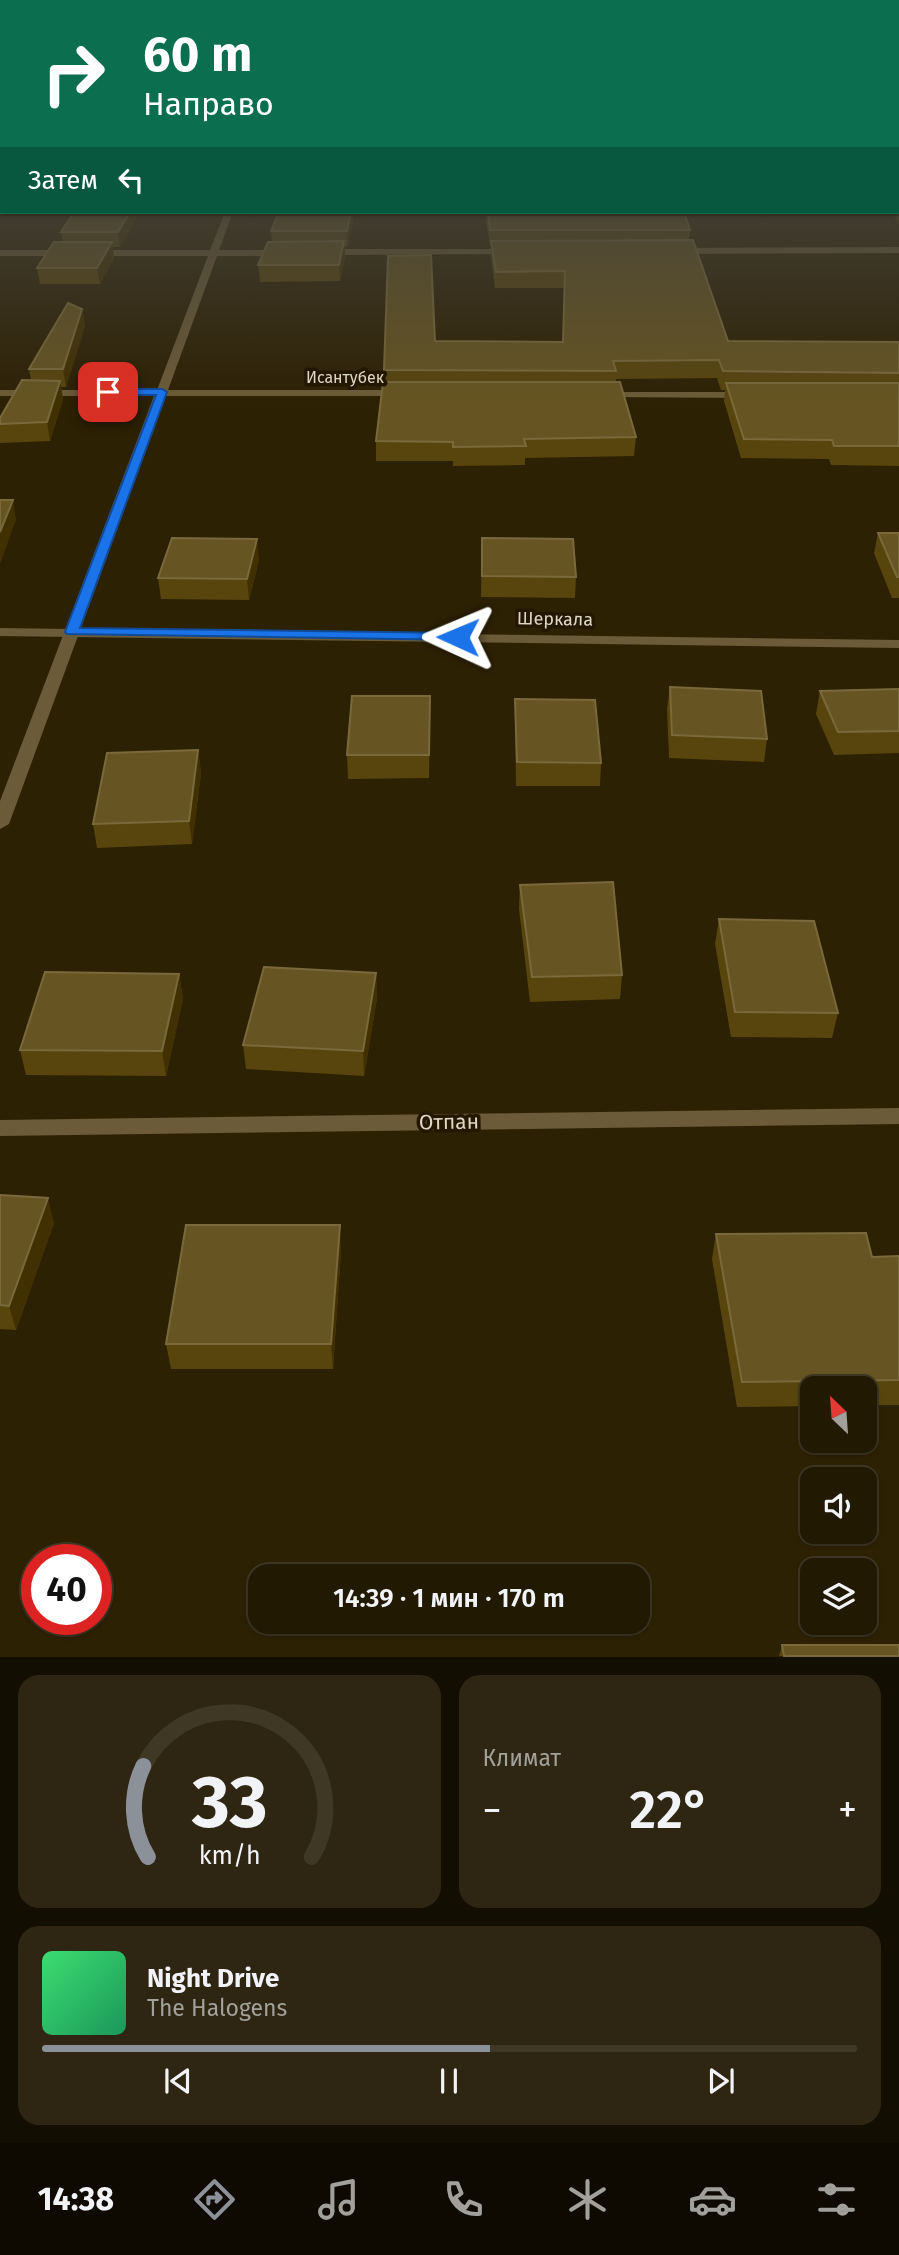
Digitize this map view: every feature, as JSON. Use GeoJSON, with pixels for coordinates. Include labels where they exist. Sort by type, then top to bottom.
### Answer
{"type":"FeatureCollection","features":[{"type":"Feature","properties":{"kind":"street"},"geometry":{"type":"LineString","coordinates":[[0,824],[216,248]]}},
{"type":"Feature","properties":{"kind":"street"},"geometry":{"type":"LineString","coordinates":[[661,251],[899,250]]}},
{"type":"Feature","properties":{"kind":"street"},"geometry":{"type":"LineString","coordinates":[[312,253],[521,251]]}},
{"type":"Feature","properties":{"kind":"street"},"geometry":{"type":"LineString","coordinates":[[0,253],[298,253]]}},
{"type":"Feature","properties":{"kind":"street","name":"Исантубек"},"geometry":{"type":"LineString","coordinates":[[0,393],[412,393]]}},
{"type":"Feature","properties":{"kind":"street"},"geometry":{"type":"LineString","coordinates":[[593,394],[760,395]]}},
{"type":"Feature","properties":{"kind":"street","name":"Шеркала"},"geometry":{"type":"LineString","coordinates":[[0,632],[899,644]]}},
{"type":"Feature","properties":{"kind":"street","name":"Отпан"},"geometry":{"type":"LineString","coordinates":[[0,1128],[899,1116]]}},
{"type":"Feature","properties":{"kind":"building"},"geometry":{"type":"Polygon","coordinates":[[[50,248],[108,248],[97,268],[37,268],[50,248]]]}},
{"type":"Feature","properties":{"kind":"building"},"geometry":{"type":"Polygon","coordinates":[[[265,248],[342,248],[339,265],[258,265],[265,248]]]}},
{"type":"Feature","properties":{"kind":"building"},"geometry":{"type":"Polygon","coordinates":[[[492,248],[696,248],[728,341],[899,342],[899,373],[723,371],[719,360],[613,361],[616,371],[384,370],[388,256],[431,255],[435,341],[563,342],[565,271],[496,272],[492,248]]]}},
{"type":"Feature","properties":{"kind":"building"},"geometry":{"type":"Polygon","coordinates":[[[68,303],[82,309],[63,369],[29,369],[68,303]]]}},
{"type":"Feature","properties":{"kind":"building"},"geometry":{"type":"Polygon","coordinates":[[[22,380],[60,381],[47,422],[0,424],[0,418],[22,380]]]}},
{"type":"Feature","properties":{"kind":"building"},"geometry":{"type":"Polygon","coordinates":[[[383,382],[620,382],[636,437],[524,439],[526,446],[453,447],[453,442],[376,441],[383,382]]]}},
{"type":"Feature","properties":{"kind":"building"},"geometry":{"type":"Polygon","coordinates":[[[726,383],[899,383],[899,446],[834,446],[832,440],[744,439],[726,383]]]}},
{"type":"Feature","properties":{"kind":"building"},"geometry":{"type":"Polygon","coordinates":[[[0,500],[13,500],[0,532],[0,500]]]}},
{"type":"Feature","properties":{"kind":"building"},"geometry":{"type":"Polygon","coordinates":[[[878,533],[899,533],[899,577],[897,577],[878,533]]]}},
{"type":"Feature","properties":{"kind":"building"},"geometry":{"type":"Polygon","coordinates":[[[172,538],[257,539],[247,579],[158,578],[172,538]]]}},
{"type":"Feature","properties":{"kind":"building"},"geometry":{"type":"Polygon","coordinates":[[[482,538],[573,539],[576,577],[482,576],[482,538]]]}},
{"type":"Feature","properties":{"kind":"building"},"geometry":{"type":"Polygon","coordinates":[[[670,687],[761,691],[767,739],[672,735],[670,687]]]}},
{"type":"Feature","properties":{"kind":"building"},"geometry":{"type":"Polygon","coordinates":[[[899,689],[899,731],[838,732],[820,691],[899,689]]]}},
{"type":"Feature","properties":{"kind":"building"},"geometry":{"type":"Polygon","coordinates":[[[352,696],[430,696],[429,755],[347,755],[352,696]]]}},
{"type":"Feature","properties":{"kind":"building"},"geometry":{"type":"Polygon","coordinates":[[[515,699],[595,700],[601,763],[517,762],[515,699]]]}},
{"type":"Feature","properties":{"kind":"building"},"geometry":{"type":"Polygon","coordinates":[[[198,750],[189,821],[93,824],[107,753],[198,750]]]}},
{"type":"Feature","properties":{"kind":"building"},"geometry":{"type":"Polygon","coordinates":[[[613,882],[622,975],[532,977],[520,885],[613,882]]]}},
{"type":"Feature","properties":{"kind":"building"},"geometry":{"type":"Polygon","coordinates":[[[719,919],[814,921],[838,1013],[735,1012],[719,919]]]}},
{"type":"Feature","properties":{"kind":"building"},"geometry":{"type":"Polygon","coordinates":[[[264,967],[376,973],[363,1051],[243,1045],[264,967]]]}},
{"type":"Feature","properties":{"kind":"building"},"geometry":{"type":"Polygon","coordinates":[[[45,972],[179,974],[162,1051],[20,1050],[45,972]]]}},
{"type":"Feature","properties":{"kind":"building"},"geometry":{"type":"Polygon","coordinates":[[[0,1195],[48,1198],[9,1306],[0,1305],[0,1195]]]}},
{"type":"Feature","properties":{"kind":"building"},"geometry":{"type":"Polygon","coordinates":[[[186,1225],[340,1225],[331,1344],[166,1344],[186,1225]]]}},
{"type":"Feature","properties":{"kind":"building"},"geometry":{"type":"Polygon","coordinates":[[[866,1233],[872,1257],[899,1256],[899,1380],[877,1380],[877,1376],[800,1376],[800,1381],[742,1382],[716,1234],[866,1233]]]}},
{"type":"Feature","properties":{"kind":"building"},"geometry":{"type":"Polygon","coordinates":[[[782,1645],[899,1645],[899,1656],[784,1656],[782,1645]]]}},
{"type":"Feature","properties":{"kind":"route"},"geometry":{"type":"LineString","coordinates":[[108,392],[162,392],[72,632],[458,637]]}}]}
